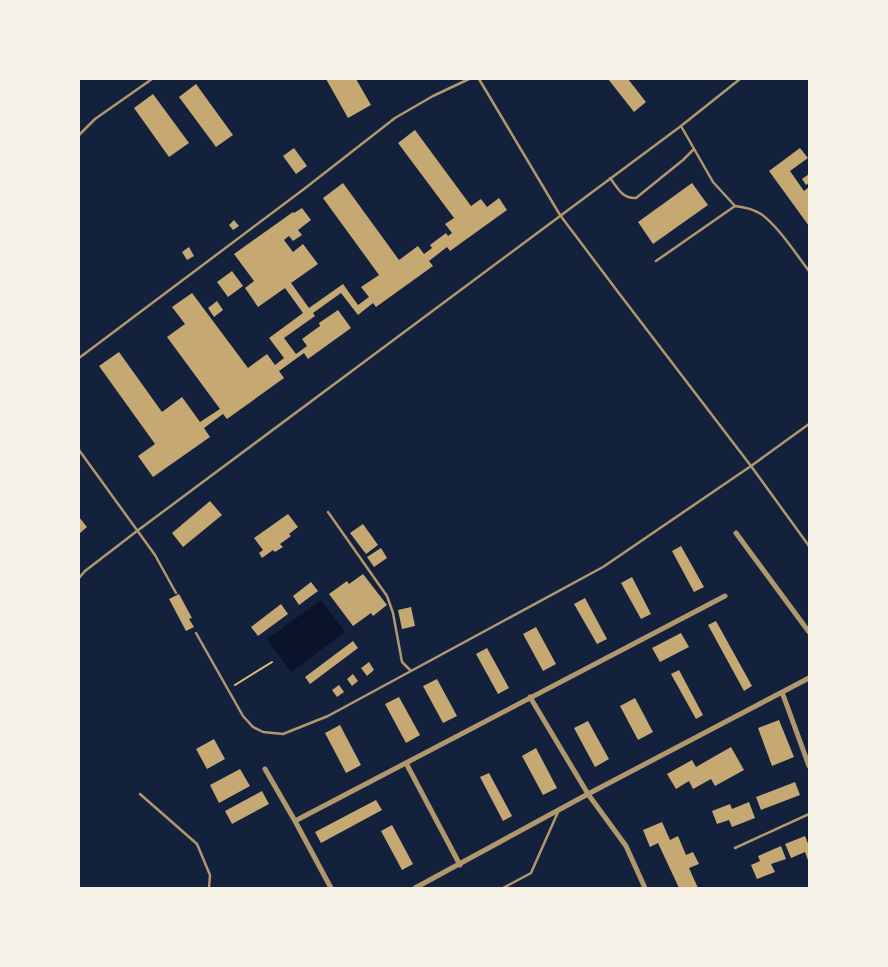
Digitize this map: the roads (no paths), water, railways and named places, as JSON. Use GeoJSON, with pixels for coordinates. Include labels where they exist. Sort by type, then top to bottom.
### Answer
{"type":"FeatureCollection","features":[{"type":"Feature","properties":{"kind":"street"},"geometry":{"type":"LineString","coordinates":[[736,533],[809,632]]}},
{"type":"Feature","properties":{"kind":"street"},"geometry":{"type":"LineString","coordinates":[[295,821],[725,596]]}},
{"type":"Feature","properties":{"kind":"street"},"geometry":{"type":"LineString","coordinates":[[415,888],[588,794],[809,678]]}},
{"type":"Feature","properties":{"kind":"street"},"geometry":{"type":"LineString","coordinates":[[782,692],[809,766]]}},
{"type":"Feature","properties":{"kind":"street"},"geometry":{"type":"LineString","coordinates":[[530,697],[588,794],[626,846],[645,888]]}},
{"type":"Feature","properties":{"kind":"street"},"geometry":{"type":"LineString","coordinates":[[406,763],[460,865]]}},
{"type":"Feature","properties":{"kind":"street"},"geometry":{"type":"LineString","coordinates":[[265,769],[331,888]]}},
{"type":"Feature","properties":{"kind":"lane"},"geometry":{"type":"LineString","coordinates":[[79,135],[95,119],[152,79]]}},
{"type":"Feature","properties":{"kind":"lane"},"geometry":{"type":"LineString","coordinates":[[79,358],[304,189],[395,118],[433,96],[469,79]]}},
{"type":"Feature","properties":{"kind":"lane"},"geometry":{"type":"LineString","coordinates":[[479,79],[560,215],[751,466],[809,546]]}},
{"type":"Feature","properties":{"kind":"lane"},"geometry":{"type":"LineString","coordinates":[[79,578],[85,571],[137,531],[681,126],[740,79]]}},
{"type":"Feature","properties":{"kind":"lane"},"geometry":{"type":"LineString","coordinates":[[681,126],[713,182],[735,206]]}},
{"type":"Feature","properties":{"kind":"lane"},"geometry":{"type":"LineString","coordinates":[[610,178],[624,196],[630,199],[636,198],[694,149]]}},
{"type":"Feature","properties":{"kind":"lane"},"geometry":{"type":"LineString","coordinates":[[656,261],[735,206],[745,207],[759,213],[772,224],[809,271]]}},
{"type":"Feature","properties":{"kind":"lane"},"geometry":{"type":"LineString","coordinates":[[196,634],[243,716],[253,727],[262,732],[283,734],[328,716],[603,567],[809,424]]}},
{"type":"Feature","properties":{"kind":"lane"},"geometry":{"type":"LineString","coordinates":[[79,450],[155,555],[176,593]]}},
{"type":"Feature","properties":{"kind":"lane"},"geometry":{"type":"LineString","coordinates":[[328,512],[387,596],[393,613],[402,662],[411,671]]}},
{"type":"Feature","properties":{"kind":"lane"},"geometry":{"type":"LineString","coordinates":[[140,794],[197,844],[210,875],[209,888]]}},
{"type":"Feature","properties":{"kind":"lane"},"geometry":{"type":"LineString","coordinates":[[503,888],[531,873],[559,810]]}},
{"type":"Feature","properties":{"kind":"lane"},"geometry":{"type":"LineString","coordinates":[[735,848],[809,814]]}},
{"type":"Feature","properties":{"kind":"water"},"geometry":{"type":"Polygon","coordinates":[[[321,600],[345,632],[291,672],[267,639],[321,600]]]}}]}
